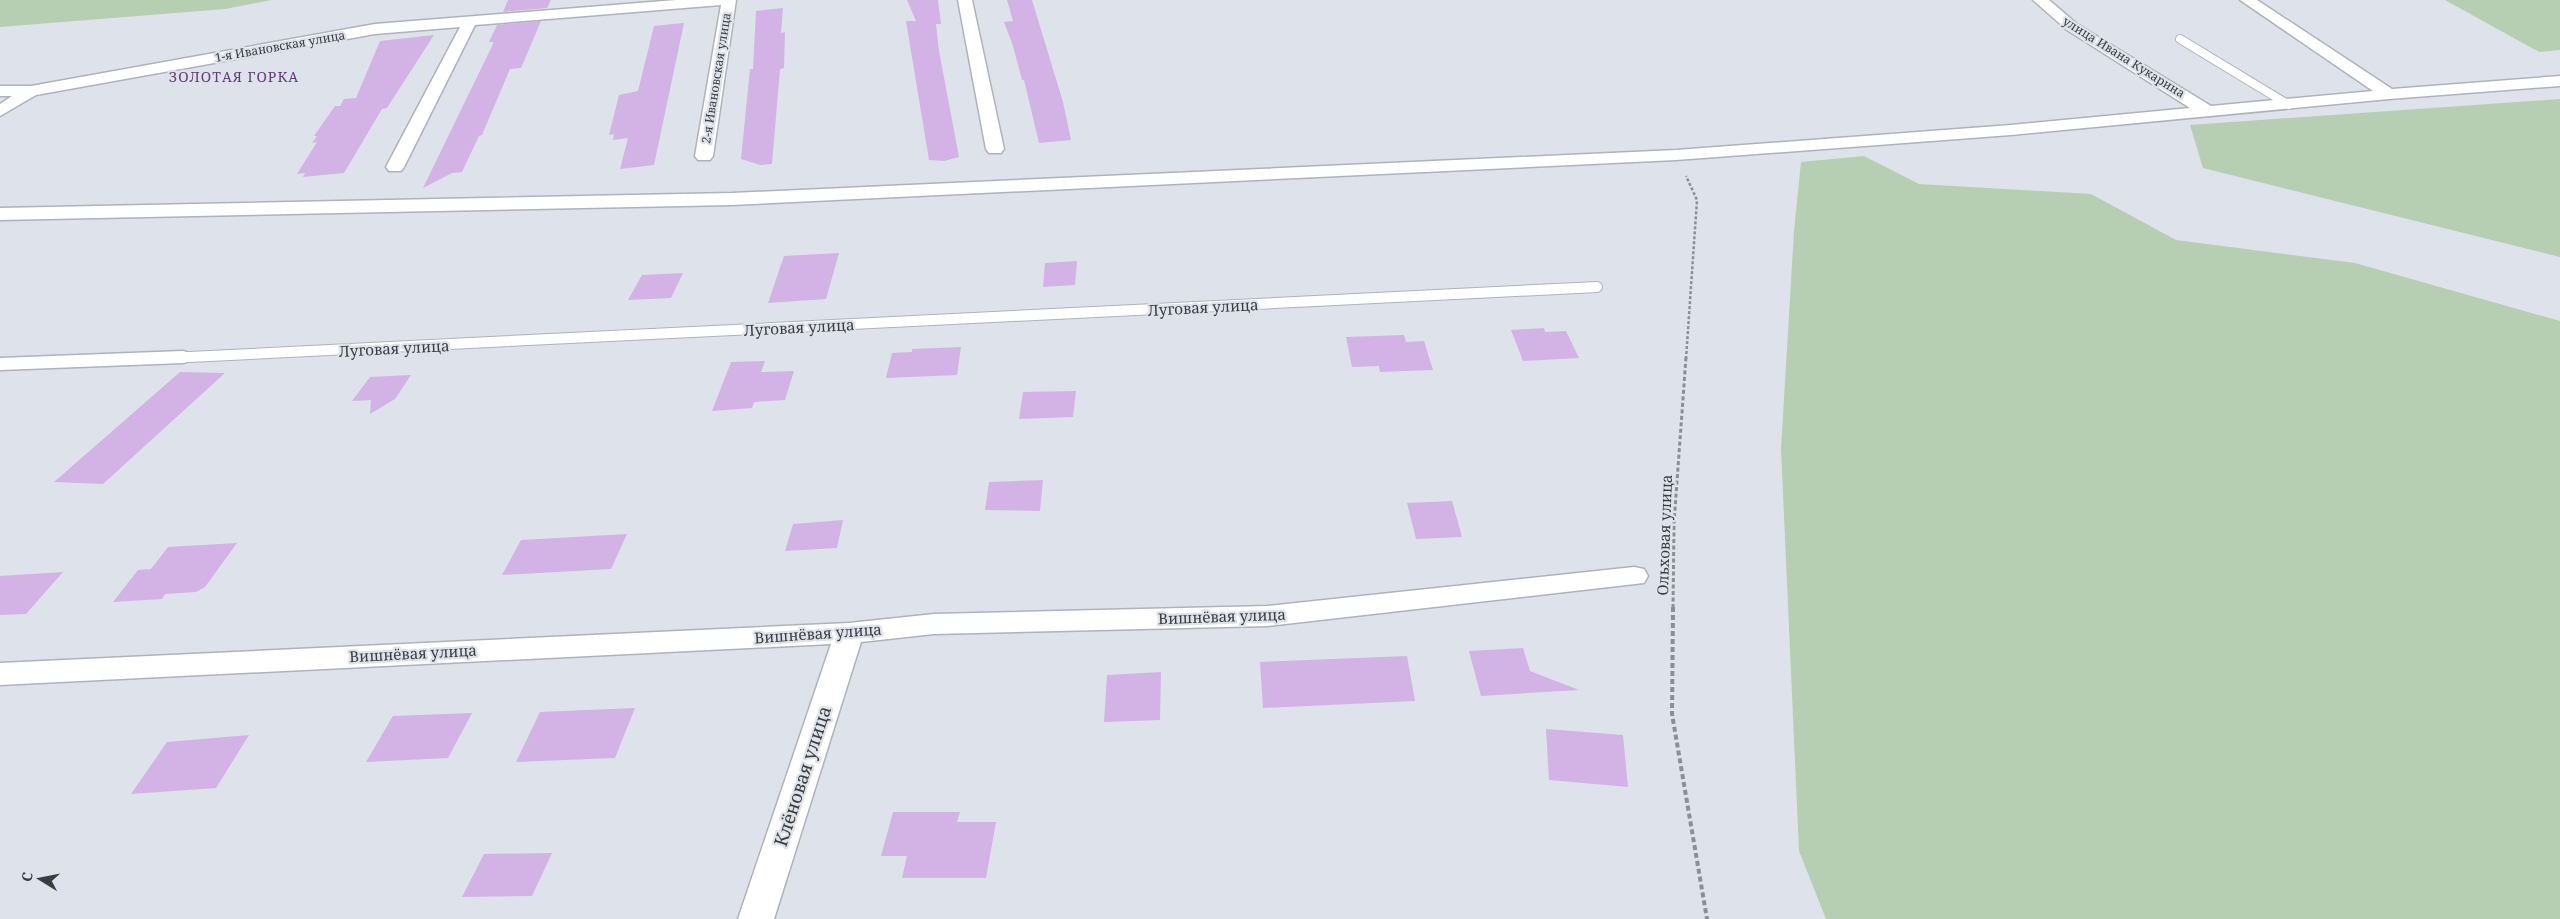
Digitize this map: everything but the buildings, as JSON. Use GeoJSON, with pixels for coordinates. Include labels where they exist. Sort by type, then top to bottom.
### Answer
{"type":"FeatureCollection","features":[{"type":"Feature","properties":{"kind":"street","name":"1-я Ивановская улица"},"geometry":{"type":"LineString","coordinates":[[0,91],[31,90],[375,29],[729,0]]}},
{"type":"Feature","properties":{"kind":"street","name":"2-я Ивановская улица"},"geometry":{"type":"LineString","coordinates":[[704,156],[729,0]]}},
{"type":"Feature","properties":{"kind":"street"},"geometry":{"type":"LineString","coordinates":[[965,0],[995,149]]}},
{"type":"Feature","properties":{"kind":"street","name":"улица Ивана Кукарина"},"geometry":{"type":"LineString","coordinates":[[2040,0],[2072,27],[2209,112]]}},
{"type":"Feature","properties":{"kind":"street"},"geometry":{"type":"LineString","coordinates":[[2246,0],[2389,94]]}},
{"type":"Feature","properties":{"kind":"street"},"geometry":{"type":"LineString","coordinates":[[395,167],[470,22]]}},
{"type":"Feature","properties":{"kind":"street"},"geometry":{"type":"LineString","coordinates":[[0,214],[732,199],[1676,155],[2011,130],[2389,94],[2560,81]]}},
{"type":"Feature","properties":{"kind":"street"},"geometry":{"type":"LineString","coordinates":[[0,111],[31,90]]}},
{"type":"Feature","properties":{"kind":"street","name":"Вишнёвая улица"},"geometry":{"type":"LineString","coordinates":[[0,674],[849,633],[934,624],[1267,616],[1634,576]]}},
{"type":"Feature","properties":{"kind":"street","name":"Клёновая улица"},"geometry":{"type":"LineString","coordinates":[[756,919],[849,633]]}},
{"type":"Feature","properties":{"kind":"lane"},"geometry":{"type":"LineString","coordinates":[[2180,38],[2289,105]]}},
{"type":"Feature","properties":{"kind":"lane","name":"Луговая улица"},"geometry":{"type":"LineString","coordinates":[[0,364],[224,356],[1597,287]]}},
{"type":"Feature","properties":{"kind":"path","name":"Ольховая улица"},"geometry":{"type":"LineString","coordinates":[[1676,155],[1697,200],[1674,523],[1672,714],[1707,919]]}},
{"type":"Feature","properties":{"kind":"green space"},"geometry":{"type":"Polygon","coordinates":[[[0,0],[272,0],[225,9],[0,27],[0,0]]]}},
{"type":"Feature","properties":{"kind":"green space"},"geometry":{"type":"Polygon","coordinates":[[[2445,0],[2560,0],[2560,50],[2539,52],[2445,0]]]}},
{"type":"Feature","properties":{"kind":"green space"},"geometry":{"type":"Polygon","coordinates":[[[2560,99],[2560,257],[2203,168],[2190,125],[2560,99]]]}},
{"type":"Feature","properties":{"kind":"green space"},"geometry":{"type":"Polygon","coordinates":[[[1864,156],[1919,184],[2091,194],[2176,240],[2355,263],[2560,321],[2560,919],[1826,919],[1799,851],[1781,449],[1794,231],[1801,162],[1864,156]]]}},
{"type":"Feature","properties":{"kind":"district","name":"ЗОЛОТАЯ ГОРКА"},"geometry":{"type":"Point","coordinates":[234,76]}}]}
